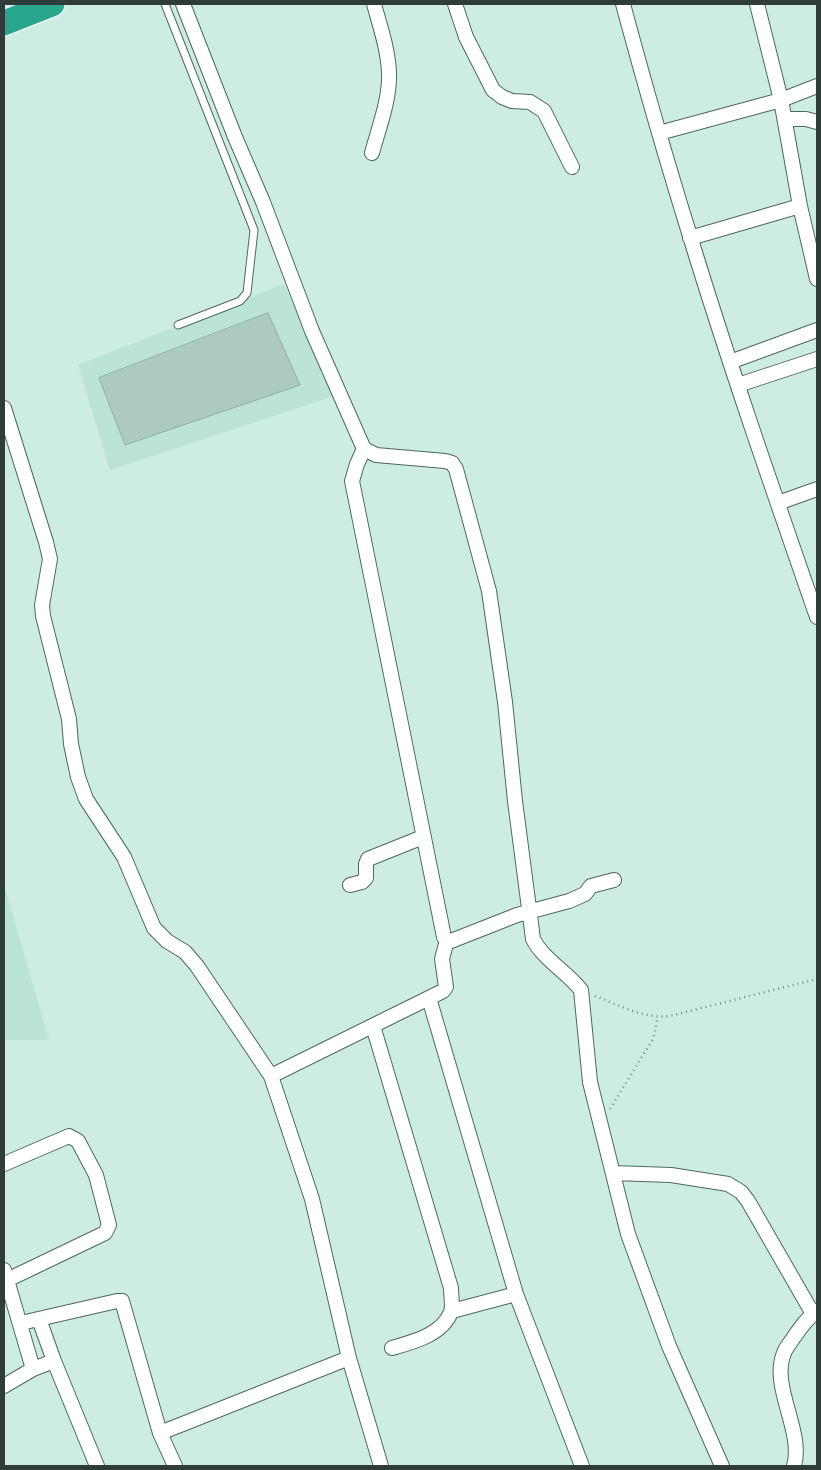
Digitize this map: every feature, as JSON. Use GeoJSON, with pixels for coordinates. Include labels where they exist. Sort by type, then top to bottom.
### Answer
{"type":"FeatureCollection","features":[{"type":"Feature","properties":{"kind":"highway"},"geometry":{"type":"LineString","coordinates":[[4,23],[52,4]]}},
{"type":"Feature","properties":{"kind":"street"},"geometry":{"type":"LineString","coordinates":[[183,4],[234,137],[263,202],[312,331],[364,449],[376,455],[445,461],[452,463],[456,469],[489,591],[505,702],[515,801],[533,939],[538,948],[581,990],[590,1082],[628,1234],[669,1346],[722,1466]]}},
{"type":"Feature","properties":{"kind":"street"},"geometry":{"type":"LineString","coordinates":[[372,153],[387,97],[389,74],[386,50],[374,4]]}},
{"type":"Feature","properties":{"kind":"street"},"geometry":{"type":"LineString","coordinates":[[455,4],[466,37],[493,90],[502,97],[512,101],[530,102],[544,111],[572,167]]}},
{"type":"Feature","properties":{"kind":"street"},"geometry":{"type":"LineString","coordinates":[[623,4],[690,238],[817,617]]}},
{"type":"Feature","properties":{"kind":"street"},"geometry":{"type":"LineString","coordinates":[[756,4],[782,100],[800,206],[817,279]]}},
{"type":"Feature","properties":{"kind":"street"},"geometry":{"type":"LineString","coordinates":[[659,133],[782,100],[817,86]]}},
{"type":"Feature","properties":{"kind":"street"},"geometry":{"type":"LineString","coordinates":[[785,119],[806,119],[817,122]]}},
{"type":"Feature","properties":{"kind":"street"},"geometry":{"type":"LineString","coordinates":[[690,238],[800,206]]}},
{"type":"Feature","properties":{"kind":"street"},"geometry":{"type":"LineString","coordinates":[[730,362],[817,330]]}},
{"type":"Feature","properties":{"kind":"street"},"geometry":{"type":"LineString","coordinates":[[738,385],[817,359]]}},
{"type":"Feature","properties":{"kind":"street"},"geometry":{"type":"LineString","coordinates":[[4,408],[50,559],[42,605],[43,616],[69,719],[71,744],[78,777],[86,799],[124,857],[154,928],[167,940],[185,952],[197,966],[271,1076],[312,1199],[348,1358],[381,1466]]}},
{"type":"Feature","properties":{"kind":"street"},"geometry":{"type":"LineString","coordinates":[[271,1076],[443,991],[446,987],[442,959],[446,940],[442,933],[352,481],[364,449]]}},
{"type":"Feature","properties":{"kind":"street"},"geometry":{"type":"LineString","coordinates":[[778,503],[817,489]]}},
{"type":"Feature","properties":{"kind":"street"},"geometry":{"type":"LineString","coordinates":[[350,885],[362,882],[366,878],[368,858],[423,838]]}},
{"type":"Feature","properties":{"kind":"street"},"geometry":{"type":"LineString","coordinates":[[446,940],[451,940],[517,915],[569,901],[585,894],[591,886],[614,880]]}},
{"type":"Feature","properties":{"kind":"street"},"geometry":{"type":"LineString","coordinates":[[429,998],[516,1294],[582,1466]]}},
{"type":"Feature","properties":{"kind":"street"},"geometry":{"type":"LineString","coordinates":[[373,1026],[451,1288],[452,1311],[441,1326],[421,1340],[392,1348]]}},
{"type":"Feature","properties":{"kind":"street"},"geometry":{"type":"LineString","coordinates":[[4,1164],[69,1136],[74,1138],[78,1141],[96,1176],[102,1192],[109,1226],[105,1233],[5,1275],[33,1369]]}},
{"type":"Feature","properties":{"kind":"street"},"geometry":{"type":"LineString","coordinates":[[613,1173],[671,1175],[728,1184],[741,1192],[748,1201],[815,1313],[802,1325],[784,1352],[781,1363],[781,1376],[796,1444],[794,1466]]}},
{"type":"Feature","properties":{"kind":"street"},"geometry":{"type":"LineString","coordinates":[[452,1311],[516,1294]]}},
{"type":"Feature","properties":{"kind":"street"},"geometry":{"type":"LineString","coordinates":[[21,1324],[117,1301],[122,1302],[160,1433],[175,1466]]}},
{"type":"Feature","properties":{"kind":"street"},"geometry":{"type":"LineString","coordinates":[[40,1319],[54,1361],[96,1466]]}},
{"type":"Feature","properties":{"kind":"street"},"geometry":{"type":"LineString","coordinates":[[160,1433],[348,1358]]}},
{"type":"Feature","properties":{"kind":"street"},"geometry":{"type":"LineString","coordinates":[[4,1386],[33,1369],[54,1361]]}},
{"type":"Feature","properties":{"kind":"lane"},"geometry":{"type":"LineString","coordinates":[[165,4],[254,230],[247,293],[240,300],[178,325]]}},
{"type":"Feature","properties":{"kind":"path"},"geometry":{"type":"LineString","coordinates":[[581,990],[645,1015],[658,1018],[817,979]]}},
{"type":"Feature","properties":{"kind":"path"},"geometry":{"type":"LineString","coordinates":[[598,1115],[610,1109],[615,1101],[653,1039],[658,1018]]}},
{"type":"Feature","properties":{"kind":"shaded area"},"geometry":{"type":"Polygon","coordinates":[[[284,284],[334,396],[110,470],[78,365],[284,284]]]}},
{"type":"Feature","properties":{"kind":"shaded area"},"geometry":{"type":"Polygon","coordinates":[[[4,885],[49,1040],[4,1040],[4,885]]]}},
{"type":"Feature","properties":{"kind":"building"},"geometry":{"type":"Polygon","coordinates":[[[268,313],[300,385],[125,445],[99,378],[268,313]]]}}]}
